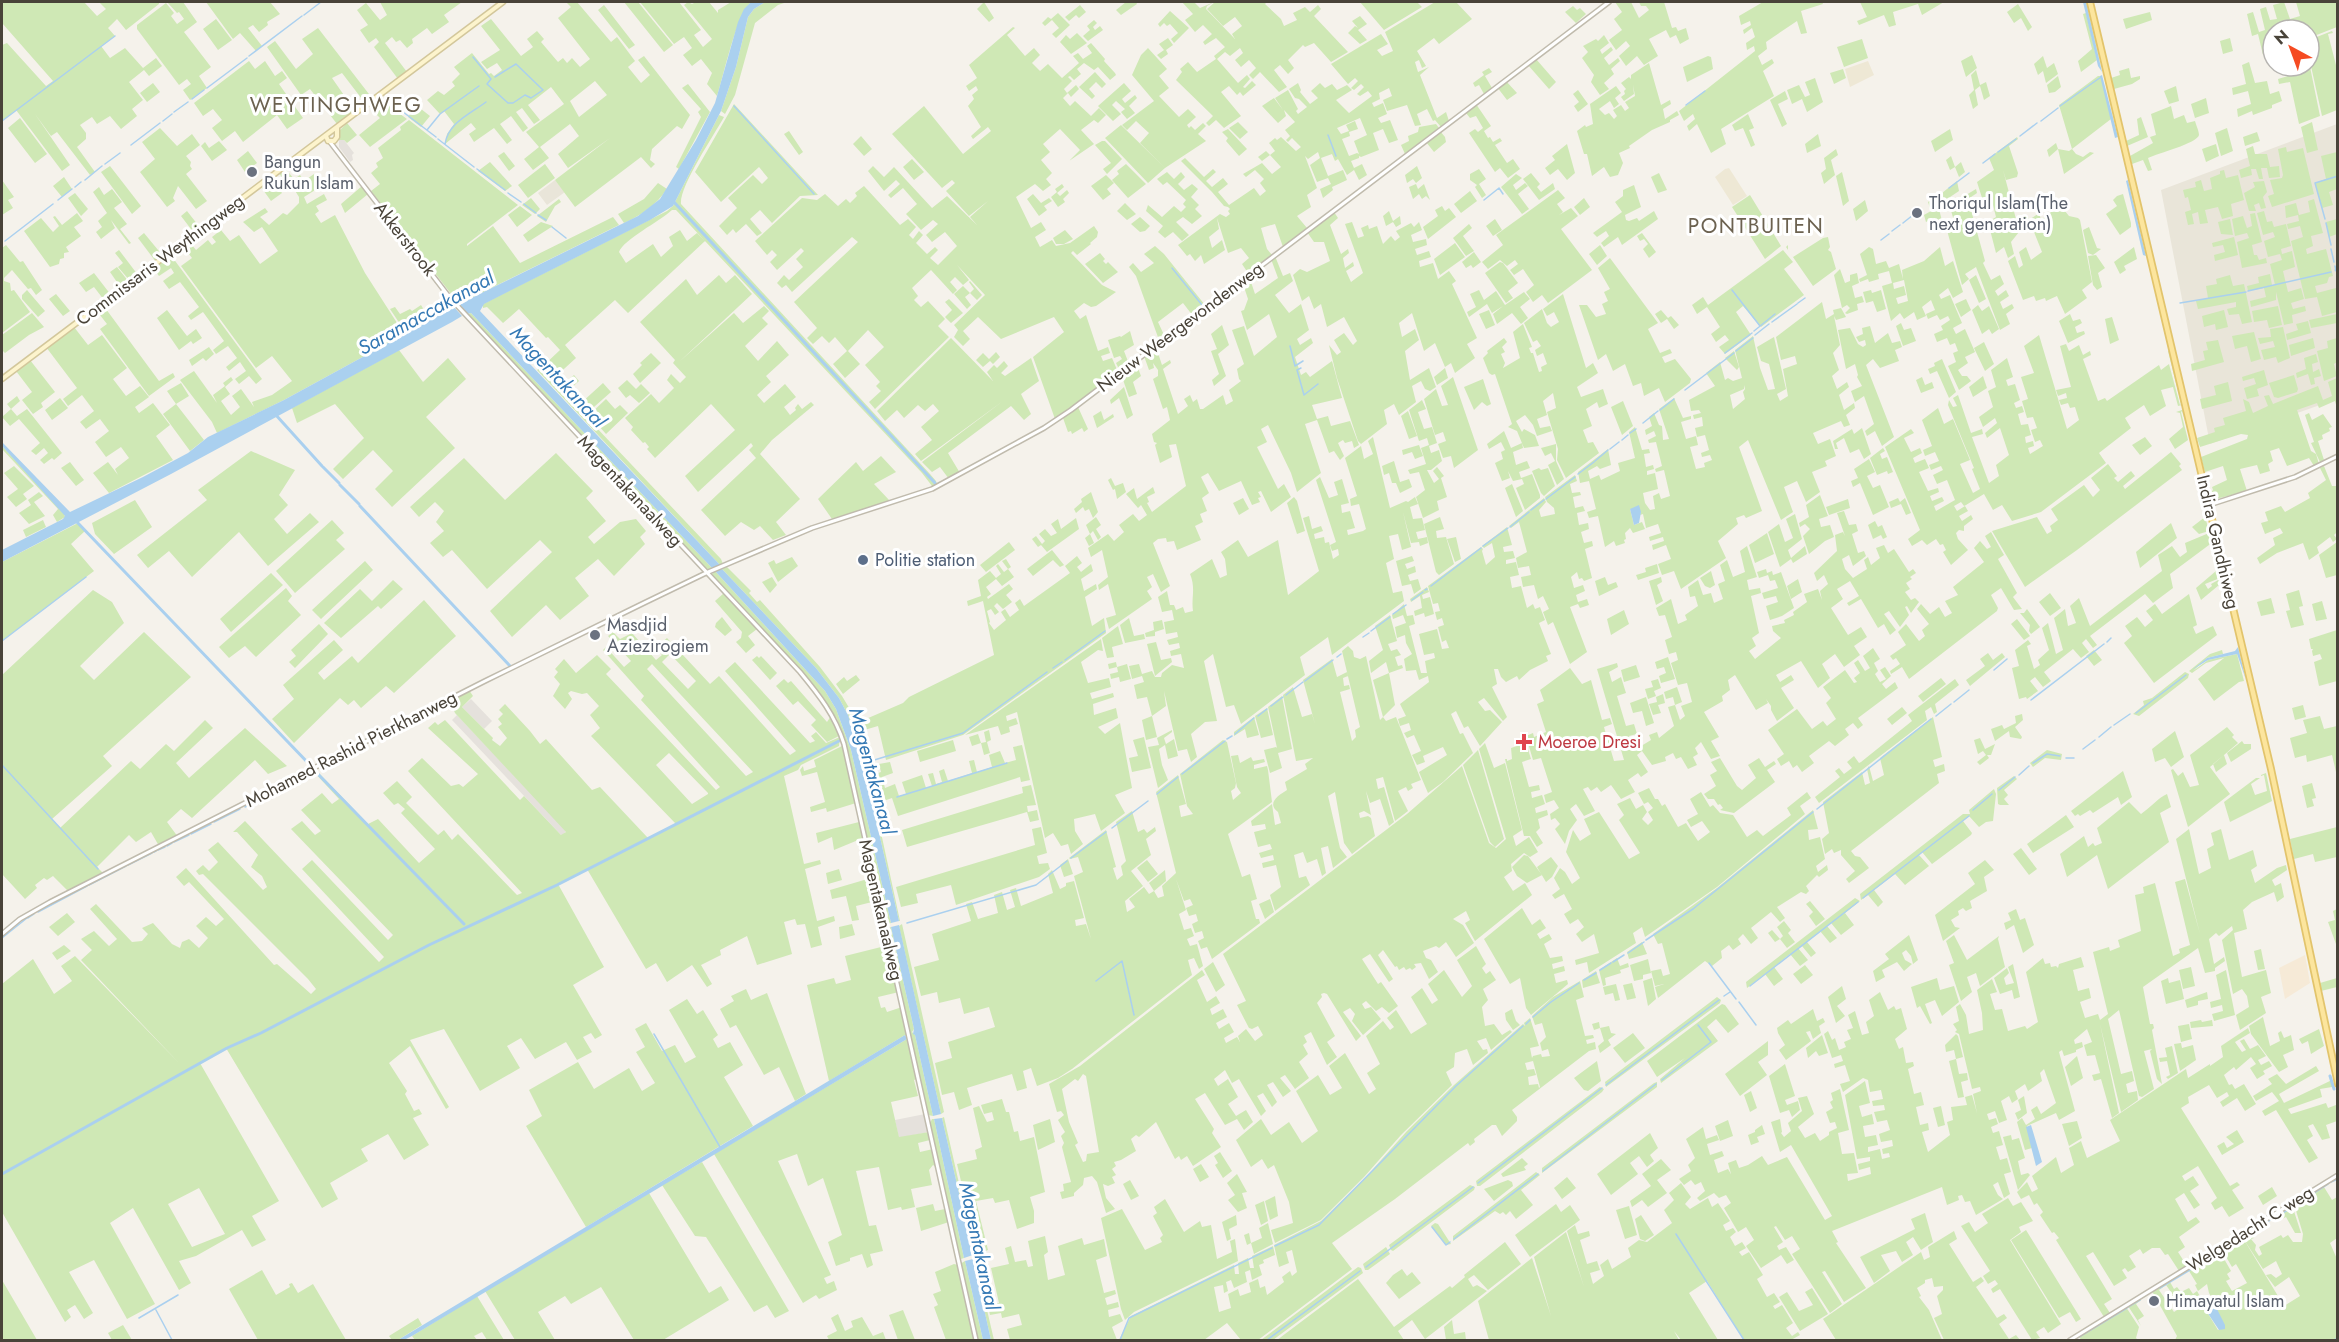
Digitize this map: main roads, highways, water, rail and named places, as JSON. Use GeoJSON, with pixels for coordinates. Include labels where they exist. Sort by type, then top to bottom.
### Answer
{"type":"FeatureCollection","features":[{"type":"Feature","properties":{"kind":"main road"},"geometry":{"type":"LineString","coordinates":[[336,137],[331,131],[503,2]]}},
{"type":"Feature","properties":{"kind":"main road","name":"Indira Gandhiweg"},"geometry":{"type":"LineString","coordinates":[[2090,2],[2280,808],[2337,1084]]}},
{"type":"Feature","properties":{"kind":"main road"},"geometry":{"type":"LineString","coordinates":[[320,141],[329,141],[336,137],[339,125]]}},
{"type":"Feature","properties":{"kind":"main road","name":"Commissaris Weythingweg"},"geometry":{"type":"LineString","coordinates":[[2,380],[331,131]]}},
{"type":"Feature","properties":{"kind":"main road"},"geometry":{"type":"LineString","coordinates":[[326,135],[329,141]]}},
{"type":"Feature","properties":{"kind":"water"},"geometry":{"type":"Polygon","coordinates":[[[751,2],[765,2],[754,9],[748,17],[736,67],[721,111],[673,206],[650,220],[484,304],[480,311],[720,565],[712,568],[471,313],[467,314],[459,304],[638,216],[660,199],[696,140],[715,103],[738,22],[744,9],[751,2]]]}},
{"type":"Feature","properties":{"kind":"water"},"geometry":{"type":"Polygon","coordinates":[[[2083,2],[2086,2],[2102,72],[2098,66],[2083,2]]]}},
{"type":"Feature","properties":{"kind":"water"},"geometry":{"type":"Polygon","coordinates":[[[2102,75],[2118,137],[2115,138],[2100,76],[2102,75]]]}},
{"type":"Feature","properties":{"kind":"water"},"geometry":{"type":"Polygon","coordinates":[[[2128,180],[2146,256],[2143,255],[2126,181],[2128,180]]]}},
{"type":"Feature","properties":{"kind":"water"},"geometry":{"type":"Polygon","coordinates":[[[454,307],[462,316],[452,322],[171,474],[2,562],[2,550],[65,516],[2,446],[2,442],[70,512],[188,453],[208,437],[284,400],[454,307]]]}},
{"type":"Feature","properties":{"kind":"water"},"geometry":{"type":"Polygon","coordinates":[[[1639,505],[1641,512],[1639,523],[1634,525],[1630,509],[1639,505]]]}},
{"type":"Feature","properties":{"kind":"water"},"geometry":{"type":"Polygon","coordinates":[[[722,569],[816,668],[839,698],[848,715],[863,762],[899,921],[891,923],[851,750],[836,709],[825,691],[715,571],[722,569]]]}},
{"type":"Feature","properties":{"kind":"water"},"geometry":{"type":"Polygon","coordinates":[[[2238,647],[2246,680],[2237,654],[2208,660],[2192,670],[2207,658],[2235,651],[2238,647]]]}},
{"type":"Feature","properties":{"kind":"water"},"geometry":{"type":"Polygon","coordinates":[[[899,925],[941,1114],[933,1116],[891,927],[899,925]]]}},
{"type":"Feature","properties":{"kind":"water"},"geometry":{"type":"Polygon","coordinates":[[[905,1035],[907,1039],[412,1336],[398,1340],[905,1035]]]}},
{"type":"Feature","properties":{"kind":"water"},"geometry":{"type":"Polygon","coordinates":[[[942,1118],[973,1255],[964,1258],[934,1119],[942,1118]]]}},
{"type":"Feature","properties":{"kind":"water"},"geometry":{"type":"Polygon","coordinates":[[[2031,1125],[2042,1162],[2036,1166],[2026,1127],[2031,1125]]]}},
{"type":"Feature","properties":{"kind":"water"},"geometry":{"type":"Polygon","coordinates":[[[973,1259],[991,1340],[983,1340],[965,1261],[973,1259]]]}},
{"type":"Feature","properties":{"kind":"water"},"geometry":{"type":"Polygon","coordinates":[[[2211,1308],[2217,1309],[2225,1329],[2219,1330],[2207,1312],[2211,1308]]]}},
{"type":"Feature","properties":{"kind":"waterway"},"geometry":{"type":"LineString","coordinates":[[304,15],[321,2]]}},
{"type":"Feature","properties":{"kind":"waterway"},"geometry":{"type":"LineString","coordinates":[[249,56],[302,16]]}},
{"type":"Feature","properties":{"kind":"waterway"},"geometry":{"type":"LineString","coordinates":[[2,121],[115,36]]}},
{"type":"Feature","properties":{"kind":"waterway"},"geometry":{"type":"LineString","coordinates":[[473,57],[491,79],[487,84],[508,103],[513,103],[525,95],[531,98],[543,90],[516,64],[495,77]]}},
{"type":"Feature","properties":{"kind":"waterway"},"geometry":{"type":"LineString","coordinates":[[207,88],[247,58]]}},
{"type":"Feature","properties":{"kind":"waterway"},"geometry":{"type":"LineString","coordinates":[[2060,106],[2101,77]]}},
{"type":"Feature","properties":{"kind":"waterway"},"geometry":{"type":"LineString","coordinates":[[427,130],[440,114],[479,86]]}},
{"type":"Feature","properties":{"kind":"waterway"},"geometry":{"type":"LineString","coordinates":[[192,99],[204,90]]}},
{"type":"Feature","properties":{"kind":"waterway"},"geometry":{"type":"LineString","coordinates":[[1686,105],[1705,91]]}},
{"type":"Feature","properties":{"kind":"waterway"},"geometry":{"type":"LineString","coordinates":[[386,99],[436,137]]}},
{"type":"Feature","properties":{"kind":"waterway"},"geometry":{"type":"LineString","coordinates":[[174,112],[188,102]]}},
{"type":"Feature","properties":{"kind":"waterway"},"geometry":{"type":"LineString","coordinates":[[445,144],[450,130],[486,102]]}},
{"type":"Feature","properties":{"kind":"waterway"},"geometry":{"type":"LineString","coordinates":[[734,106],[814,194]]}},
{"type":"Feature","properties":{"kind":"waterway"},"geometry":{"type":"LineString","coordinates":[[2041,121],[2058,108]]}},
{"type":"Feature","properties":{"kind":"waterway"},"geometry":{"type":"LineString","coordinates":[[163,121],[172,114]]}},
{"type":"Feature","properties":{"kind":"waterway"},"geometry":{"type":"LineString","coordinates":[[131,145],[160,123]]}},
{"type":"Feature","properties":{"kind":"waterway"},"geometry":{"type":"LineString","coordinates":[[2020,136],[2037,123]]}},
{"type":"Feature","properties":{"kind":"waterway"},"geometry":{"type":"LineString","coordinates":[[1328,135],[1336,156]]}},
{"type":"Feature","properties":{"kind":"waterway"},"geometry":{"type":"LineString","coordinates":[[438,139],[474,167]]}},
{"type":"Feature","properties":{"kind":"waterway"},"geometry":{"type":"LineString","coordinates":[[1998,152],[2016,139]]}},
{"type":"Feature","properties":{"kind":"waterway"},"geometry":{"type":"LineString","coordinates":[[105,164],[120,153]]}},
{"type":"Feature","properties":{"kind":"waterway"},"geometry":{"type":"LineString","coordinates":[[1983,163],[1995,154]]}},
{"type":"Feature","properties":{"kind":"waterway"},"geometry":{"type":"LineString","coordinates":[[85,180],[102,166]]}},
{"type":"Feature","properties":{"kind":"waterway"},"geometry":{"type":"LineString","coordinates":[[477,169],[505,190]]}},
{"type":"Feature","properties":{"kind":"waterway"},"geometry":{"type":"LineString","coordinates":[[1949,188],[1969,173]]}},
{"type":"Feature","properties":{"kind":"waterway"},"geometry":{"type":"LineString","coordinates":[[2325,219],[2315,183],[2338,176]]}},
{"type":"Feature","properties":{"kind":"waterway"},"geometry":{"type":"LineString","coordinates":[[75,187],[81,182]]}},
{"type":"Feature","properties":{"kind":"waterway"},"geometry":{"type":"LineString","coordinates":[[1484,200],[1499,188],[1503,194]]}},
{"type":"Feature","properties":{"kind":"waterway"},"geometry":{"type":"LineString","coordinates":[[58,200],[72,189]]}},
{"type":"Feature","properties":{"kind":"waterway"},"geometry":{"type":"LineString","coordinates":[[508,193],[521,202]]}},
{"type":"Feature","properties":{"kind":"waterway"},"geometry":{"type":"LineString","coordinates":[[673,201],[935,483]]}},
{"type":"Feature","properties":{"kind":"waterway"},"geometry":{"type":"LineString","coordinates":[[5,241],[53,204]]}},
{"type":"Feature","properties":{"kind":"waterway"},"geometry":{"type":"LineString","coordinates":[[524,204],[536,213]]}},
{"type":"Feature","properties":{"kind":"waterway"},"geometry":{"type":"LineString","coordinates":[[538,215],[546,220]]}},
{"type":"Feature","properties":{"kind":"waterway"},"geometry":{"type":"LineString","coordinates":[[1903,223],[1913,215]]}},
{"type":"Feature","properties":{"kind":"waterway"},"geometry":{"type":"LineString","coordinates":[[2326,223],[2331,245]]}},
{"type":"Feature","properties":{"kind":"waterway"},"geometry":{"type":"LineString","coordinates":[[1892,231],[1900,225]]}},
{"type":"Feature","properties":{"kind":"waterway"},"geometry":{"type":"LineString","coordinates":[[552,227],[566,238]]}},
{"type":"Feature","properties":{"kind":"waterway"},"geometry":{"type":"LineString","coordinates":[[1881,240],[1889,234]]}},
{"type":"Feature","properties":{"kind":"waterway"},"geometry":{"type":"LineString","coordinates":[[2331,249],[2334,262]]}},
{"type":"Feature","properties":{"kind":"waterway"},"geometry":{"type":"LineString","coordinates":[[2335,266],[2336,270]]}},
{"type":"Feature","properties":{"kind":"waterway"},"geometry":{"type":"LineString","coordinates":[[1172,268],[1202,305]]}},
{"type":"Feature","properties":{"kind":"waterway"},"geometry":{"type":"LineString","coordinates":[[2248,291],[2331,272]]}},
{"type":"Feature","properties":{"kind":"waterway"},"geometry":{"type":"LineString","coordinates":[[1732,290],[1760,326]]}},
{"type":"Feature","properties":{"kind":"waterway"},"geometry":{"type":"LineString","coordinates":[[2180,303],[2246,292]]}},
{"type":"Feature","properties":{"kind":"waterway"},"geometry":{"type":"LineString","coordinates":[[1798,303],[1805,298]]}},
{"type":"Feature","properties":{"kind":"waterway"},"geometry":{"type":"LineString","coordinates":[[1772,322],[1797,304]]}},
{"type":"Feature","properties":{"kind":"waterway"},"geometry":{"type":"LineString","coordinates":[[1754,331],[1775,314]]}},
{"type":"Feature","properties":{"kind":"waterway"},"geometry":{"type":"LineString","coordinates":[[1755,335],[1769,324]]}},
{"type":"Feature","properties":{"kind":"waterway"},"geometry":{"type":"LineString","coordinates":[[1725,353],[1752,333]]}},
{"type":"Feature","properties":{"kind":"waterway"},"geometry":{"type":"LineString","coordinates":[[1736,351],[1753,338]]}},
{"type":"Feature","properties":{"kind":"waterway"},"geometry":{"type":"LineString","coordinates":[[1290,346],[1295,366],[1303,361]]}},
{"type":"Feature","properties":{"kind":"waterway"},"geometry":{"type":"LineString","coordinates":[[1685,390],[1734,353]]}},
{"type":"Feature","properties":{"kind":"waterway"},"geometry":{"type":"LineString","coordinates":[[1301,368],[1297,370],[1304,395],[1318,384]]}},
{"type":"Feature","properties":{"kind":"waterway"},"geometry":{"type":"LineString","coordinates":[[1660,410],[1674,399]]}},
{"type":"Feature","properties":{"kind":"waterway"},"geometry":{"type":"LineString","coordinates":[[1643,423],[1658,411]]}},
{"type":"Feature","properties":{"kind":"waterway"},"geometry":{"type":"LineString","coordinates":[[275,414],[322,466]]}},
{"type":"Feature","properties":{"kind":"waterway"},"geometry":{"type":"LineString","coordinates":[[1630,433],[1636,429]]}},
{"type":"Feature","properties":{"kind":"waterway"},"geometry":{"type":"LineString","coordinates":[[1622,440],[1628,435]]}},
{"type":"Feature","properties":{"kind":"waterway"},"geometry":{"type":"LineString","coordinates":[[1610,449],[1619,442]]}},
{"type":"Feature","properties":{"kind":"waterway"},"geometry":{"type":"LineString","coordinates":[[1595,461],[1608,450]]}},
{"type":"Feature","properties":{"kind":"waterway"},"geometry":{"type":"LineString","coordinates":[[1578,474],[1594,462]]}},
{"type":"Feature","properties":{"kind":"waterway"},"geometry":{"type":"LineString","coordinates":[[323,467],[339,483]]}},
{"type":"Feature","properties":{"kind":"waterway"},"geometry":{"type":"LineString","coordinates":[[923,470],[935,483]]}},
{"type":"Feature","properties":{"kind":"waterway"},"geometry":{"type":"LineString","coordinates":[[1546,499],[1575,477]]}},
{"type":"Feature","properties":{"kind":"waterway"},"geometry":{"type":"LineString","coordinates":[[340,485],[359,504]]}},
{"type":"Feature","properties":{"kind":"waterway"},"geometry":{"type":"LineString","coordinates":[[1531,510],[1544,500]]}},
{"type":"Feature","properties":{"kind":"waterway"},"geometry":{"type":"LineString","coordinates":[[360,506],[510,666]]}},
{"type":"Feature","properties":{"kind":"waterway"},"geometry":{"type":"LineString","coordinates":[[1510,527],[1529,512]]}},
{"type":"Feature","properties":{"kind":"waterway"},"geometry":{"type":"LineString","coordinates":[[76,521],[311,766]]}},
{"type":"Feature","properties":{"kind":"waterway"},"geometry":{"type":"LineString","coordinates":[[1483,546],[1508,528]]}},
{"type":"Feature","properties":{"kind":"waterway"},"geometry":{"type":"LineString","coordinates":[[1431,586],[1481,548]]}},
{"type":"Feature","properties":{"kind":"waterway"},"geometry":{"type":"LineString","coordinates":[[2220,574],[2226,600]]}},
{"type":"Feature","properties":{"kind":"waterway"},"geometry":{"type":"LineString","coordinates":[[2,641],[86,577]]}},
{"type":"Feature","properties":{"kind":"waterway"},"geometry":{"type":"LineString","coordinates":[[1412,600],[1423,592]]}},
{"type":"Feature","properties":{"kind":"waterway"},"geometry":{"type":"LineString","coordinates":[[1393,614],[1406,605]]}},
{"type":"Feature","properties":{"kind":"waterway"},"geometry":{"type":"LineString","coordinates":[[1371,631],[1390,617]]}},
{"type":"Feature","properties":{"kind":"waterway"},"geometry":{"type":"LineString","coordinates":[[1065,660],[1105,631]]}},
{"type":"Feature","properties":{"kind":"waterway"},"geometry":{"type":"LineString","coordinates":[[1363,637],[1369,633]]}},
{"type":"Feature","properties":{"kind":"waterway"},"geometry":{"type":"LineString","coordinates":[[2107,642],[2111,638]]}},
{"type":"Feature","properties":{"kind":"waterway"},"geometry":{"type":"LineString","coordinates":[[2031,700],[2104,644]]}},
{"type":"Feature","properties":{"kind":"waterway"},"geometry":{"type":"LineString","coordinates":[[1337,657],[1341,654]]}},
{"type":"Feature","properties":{"kind":"waterway"},"geometry":{"type":"LineString","coordinates":[[1994,670],[2007,659]]}},
{"type":"Feature","properties":{"kind":"waterway"},"geometry":{"type":"LineString","coordinates":[[1305,681],[1333,660]]}},
{"type":"Feature","properties":{"kind":"waterway"},"geometry":{"type":"LineString","coordinates":[[1053,668],[1062,662]]}},
{"type":"Feature","properties":{"kind":"waterway","name":"Magentakanaal"},"geometry":{"type":"LineString","coordinates":[[871,761],[963,733],[1047,672]]}},
{"type":"Feature","properties":{"kind":"waterway"},"geometry":{"type":"LineString","coordinates":[[2136,713],[2186,675]]}},
{"type":"Feature","properties":{"kind":"waterway"},"geometry":{"type":"LineString","coordinates":[[1286,695],[1303,682]]}},
{"type":"Feature","properties":{"kind":"waterway"},"geometry":{"type":"LineString","coordinates":[[1954,702],[1969,690]]}},
{"type":"Feature","properties":{"kind":"waterway"},"geometry":{"type":"LineString","coordinates":[[1271,706],[1283,697]]}},
{"type":"Feature","properties":{"kind":"waterway"},"geometry":{"type":"LineString","coordinates":[[1936,716],[1951,704]]}},
{"type":"Feature","properties":{"kind":"waterway"},"geometry":{"type":"LineString","coordinates":[[1258,716],[1267,709]]}},
{"type":"Feature","properties":{"kind":"waterway"},"geometry":{"type":"LineString","coordinates":[[2114,725],[2130,714]]}},
{"type":"Feature","properties":{"kind":"waterway"},"geometry":{"type":"LineString","coordinates":[[1235,734],[1254,718]]}},
{"type":"Feature","properties":{"kind":"waterway"},"geometry":{"type":"LineString","coordinates":[[1817,809],[1931,719]]}},
{"type":"Feature","properties":{"kind":"waterway"},"geometry":{"type":"LineString","coordinates":[[2099,737],[2111,727]]}},
{"type":"Feature","properties":{"kind":"waterway"},"geometry":{"type":"LineString","coordinates":[[1227,739],[1232,736]]}},
{"type":"Feature","properties":{"kind":"waterway"},"geometry":{"type":"LineString","coordinates":[[2083,749],[2095,740]]}},
{"type":"Feature","properties":{"kind":"waterway"},"geometry":{"type":"LineString","coordinates":[[2,1174],[227,1048],[261,1033],[429,945],[557,885],[839,741]]}},
{"type":"Feature","properties":{"kind":"waterway"},"geometry":{"type":"LineString","coordinates":[[1182,774],[1225,741]]}},
{"type":"Feature","properties":{"kind":"waterway"},"geometry":{"type":"LineString","coordinates":[[2033,763],[2047,754],[2060,756]]}},
{"type":"Feature","properties":{"kind":"waterway"},"geometry":{"type":"LineString","coordinates":[[2066,758],[2074,758]]}},
{"type":"Feature","properties":{"kind":"waterway","name":"Magentakanaal"},"geometry":{"type":"LineString","coordinates":[[897,797],[1007,763]]}},
{"type":"Feature","properties":{"kind":"waterway"},"geometry":{"type":"LineString","coordinates":[[2,765],[98,869]]}},
{"type":"Feature","properties":{"kind":"waterway"},"geometry":{"type":"LineString","coordinates":[[2019,775],[2029,766]]}},
{"type":"Feature","properties":{"kind":"waterway"},"geometry":{"type":"LineString","coordinates":[[315,771],[464,924]]}},
{"type":"Feature","properties":{"kind":"waterway"},"geometry":{"type":"LineString","coordinates":[[245,807],[313,773]]}},
{"type":"Feature","properties":{"kind":"waterway"},"geometry":{"type":"LineString","coordinates":[[1157,794],[1178,777]]}},
{"type":"Feature","properties":{"kind":"waterway"},"geometry":{"type":"LineString","coordinates":[[1999,790],[2015,777]]}},
{"type":"Feature","properties":{"kind":"waterway"},"geometry":{"type":"LineString","coordinates":[[1973,810],[1992,794]]}},
{"type":"Feature","properties":{"kind":"waterway"},"geometry":{"type":"LineString","coordinates":[[1112,828],[1148,801]]}},
{"type":"Feature","properties":{"kind":"waterway"},"geometry":{"type":"LineString","coordinates":[[214,822],[240,809]]}},
{"type":"Feature","properties":{"kind":"waterway"},"geometry":{"type":"LineString","coordinates":[[1646,940],[1693,909],[1813,812]]}},
{"type":"Feature","properties":{"kind":"waterway"},"geometry":{"type":"LineString","coordinates":[[1863,898],[1969,816]]}},
{"type":"Feature","properties":{"kind":"waterway"},"geometry":{"type":"LineString","coordinates":[[191,834],[211,824]]}},
{"type":"Feature","properties":{"kind":"waterway"},"geometry":{"type":"LineString","coordinates":[[1071,858],[1106,832]]}},
{"type":"Feature","properties":{"kind":"waterway"},"geometry":{"type":"LineString","coordinates":[[174,842],[189,835]]}},
{"type":"Feature","properties":{"kind":"waterway"},"geometry":{"type":"LineString","coordinates":[[167,846],[172,843]]}},
{"type":"Feature","properties":{"kind":"waterway"},"geometry":{"type":"LineString","coordinates":[[158,850],[165,847]]}},
{"type":"Feature","properties":{"kind":"waterway"},"geometry":{"type":"LineString","coordinates":[[128,865],[152,853]]}},
{"type":"Feature","properties":{"kind":"waterway"},"geometry":{"type":"LineString","coordinates":[[907,923],[1036,885],[1067,861]]}},
{"type":"Feature","properties":{"kind":"waterway"},"geometry":{"type":"LineString","coordinates":[[89,885],[126,866]]}},
{"type":"Feature","properties":{"kind":"waterway"},"geometry":{"type":"LineString","coordinates":[[38,912],[87,886]]}},
{"type":"Feature","properties":{"kind":"waterway"},"geometry":{"type":"LineString","coordinates":[[1750,986],[1858,902]]}},
{"type":"Feature","properties":{"kind":"waterway"},"geometry":{"type":"LineString","coordinates":[[28,918],[34,914]]}},
{"type":"Feature","properties":{"kind":"waterway"},"geometry":{"type":"LineString","coordinates":[[2,938],[27,918]]}},
{"type":"Feature","properties":{"kind":"waterway"},"geometry":{"type":"LineString","coordinates":[[1628,953],[1644,942]]}},
{"type":"Feature","properties":{"kind":"waterway"},"geometry":{"type":"LineString","coordinates":[[1613,962],[1624,955]]}},
{"type":"Feature","properties":{"kind":"waterway"},"geometry":{"type":"LineString","coordinates":[[1096,981],[1122,961],[1134,1015]]}},
{"type":"Feature","properties":{"kind":"waterway"},"geometry":{"type":"LineString","coordinates":[[1600,970],[1611,963]]}},
{"type":"Feature","properties":{"kind":"waterway"},"geometry":{"type":"LineString","coordinates":[[1709,963],[1736,999]]}},
{"type":"Feature","properties":{"kind":"waterway"},"geometry":{"type":"LineString","coordinates":[[1584,980],[1596,973]]}},
{"type":"Feature","properties":{"kind":"waterway"},"geometry":{"type":"LineString","coordinates":[[1533,1017],[1579,983]]}},
{"type":"Feature","properties":{"kind":"waterway"},"geometry":{"type":"LineString","coordinates":[[1724,996],[1730,992]]}},
{"type":"Feature","properties":{"kind":"waterway"},"geometry":{"type":"LineString","coordinates":[[1606,1085],[1719,1000]]}},
{"type":"Feature","properties":{"kind":"waterway"},"geometry":{"type":"LineString","coordinates":[[1739,1002],[1756,1025]]}},
{"type":"Feature","properties":{"kind":"waterway"},"geometry":{"type":"LineString","coordinates":[[1526,1024],[1530,1020]]}},
{"type":"Feature","properties":{"kind":"waterway"},"geometry":{"type":"LineString","coordinates":[[1662,1080],[1711,1042],[1698,1025]]}},
{"type":"Feature","properties":{"kind":"waterway"},"geometry":{"type":"LineString","coordinates":[[1275,1246],[1319,1225],[1456,1086],[1523,1026]]}},
{"type":"Feature","properties":{"kind":"waterway"},"geometry":{"type":"LineString","coordinates":[[654,1034],[720,1147]]}},
{"type":"Feature","properties":{"kind":"waterway"},"geometry":{"type":"LineString","coordinates":[[2330,1076],[2334,1089]]}},
{"type":"Feature","properties":{"kind":"waterway"},"geometry":{"type":"LineString","coordinates":[[1543,1171],[1656,1084]]}},
{"type":"Feature","properties":{"kind":"waterway"},"geometry":{"type":"LineString","coordinates":[[1478,1183],[1602,1088]]}},
{"type":"Feature","properties":{"kind":"waterway"},"geometry":{"type":"LineString","coordinates":[[1454,1239],[1538,1174]]}},
{"type":"Feature","properties":{"kind":"waterway"},"geometry":{"type":"LineString","coordinates":[[2331,1182],[2338,1179]]}},
{"type":"Feature","properties":{"kind":"waterway"},"geometry":{"type":"LineString","coordinates":[[2295,1205],[2328,1184]]}},
{"type":"Feature","properties":{"kind":"waterway"},"geometry":{"type":"LineString","coordinates":[[1366,1267],[1473,1187]]}},
{"type":"Feature","properties":{"kind":"waterway"},"geometry":{"type":"LineString","coordinates":[[2267,1222],[2293,1207]]}},
{"type":"Feature","properties":{"kind":"waterway"},"geometry":{"type":"LineString","coordinates":[[2261,1225],[2265,1223]]}},
{"type":"Feature","properties":{"kind":"waterway"},"geometry":{"type":"LineString","coordinates":[[1432,1227],[1446,1245],[1450,1242]]}},
{"type":"Feature","properties":{"kind":"waterway"},"geometry":{"type":"LineString","coordinates":[[2243,1236],[2249,1232]]}},
{"type":"Feature","properties":{"kind":"waterway"},"geometry":{"type":"LineString","coordinates":[[1676,1234],[1744,1340]]}},
{"type":"Feature","properties":{"kind":"waterway"},"geometry":{"type":"LineString","coordinates":[[2223,1249],[2241,1237]]}},
{"type":"Feature","properties":{"kind":"waterway"},"geometry":{"type":"LineString","coordinates":[[1120,1340],[1129,1318],[1272,1248]]}},
{"type":"Feature","properties":{"kind":"waterway"},"geometry":{"type":"LineString","coordinates":[[2197,1266],[2219,1252]]}},
{"type":"Feature","properties":{"kind":"waterway"},"geometry":{"type":"LineString","coordinates":[[2160,1288],[2195,1267]]}},
{"type":"Feature","properties":{"kind":"waterway"},"geometry":{"type":"LineString","coordinates":[[1267,1340],[1360,1271]]}},
{"type":"Feature","properties":{"kind":"waterway"},"geometry":{"type":"LineString","coordinates":[[139,1318],[178,1295]]}},
{"type":"Feature","properties":{"kind":"waterway"},"geometry":{"type":"LineString","coordinates":[[2128,1307],[2140,1300]]}},
{"type":"Feature","properties":{"kind":"waterway"},"geometry":{"type":"LineString","coordinates":[[2079,1337],[2127,1308]]}},
{"type":"Feature","properties":{"kind":"waterway"},"geometry":{"type":"LineString","coordinates":[[156,1310],[172,1340]]}},
{"type":"Feature","properties":{"kind":"waterway"},"geometry":{"type":"LineString","coordinates":[[2334,1340],[2338,1338]]}},
{"type":"Feature","properties":{"kind":"place","name":"Bangun Rukun Islam"},"geometry":{"type":"Point","coordinates":[252,172]}},
{"type":"Feature","properties":{"kind":"place","name":"Thoriqul Islam(The next generation)"},"geometry":{"type":"Point","coordinates":[1917,213]}},
{"type":"Feature","properties":{"kind":"place","name":"Politie station"},"geometry":{"type":"Point","coordinates":[863,560]}},
{"type":"Feature","properties":{"kind":"place","name":"Masdjid Aziezirogiem"},"geometry":{"type":"Point","coordinates":[595,635]}},
{"type":"Feature","properties":{"kind":"place","name":"Moeroe Dresi"},"geometry":{"type":"Point","coordinates":[1524,742]}},
{"type":"Feature","properties":{"kind":"place","name":"Himayatul Islam"},"geometry":{"type":"Point","coordinates":[2154,1301]}},
{"type":"Feature","properties":{"kind":"district","name":"WEYTINGHWEG"},"geometry":{"type":"Point","coordinates":[336,105]}},
{"type":"Feature","properties":{"kind":"district","name":"PONTBUITEN"},"geometry":{"type":"Point","coordinates":[1756,226]}},
{"type":"Feature","properties":{"kind":"water label","name":"Saramaccakanaal"},"geometry":{"type":"Point","coordinates":[426,313]}}]}
